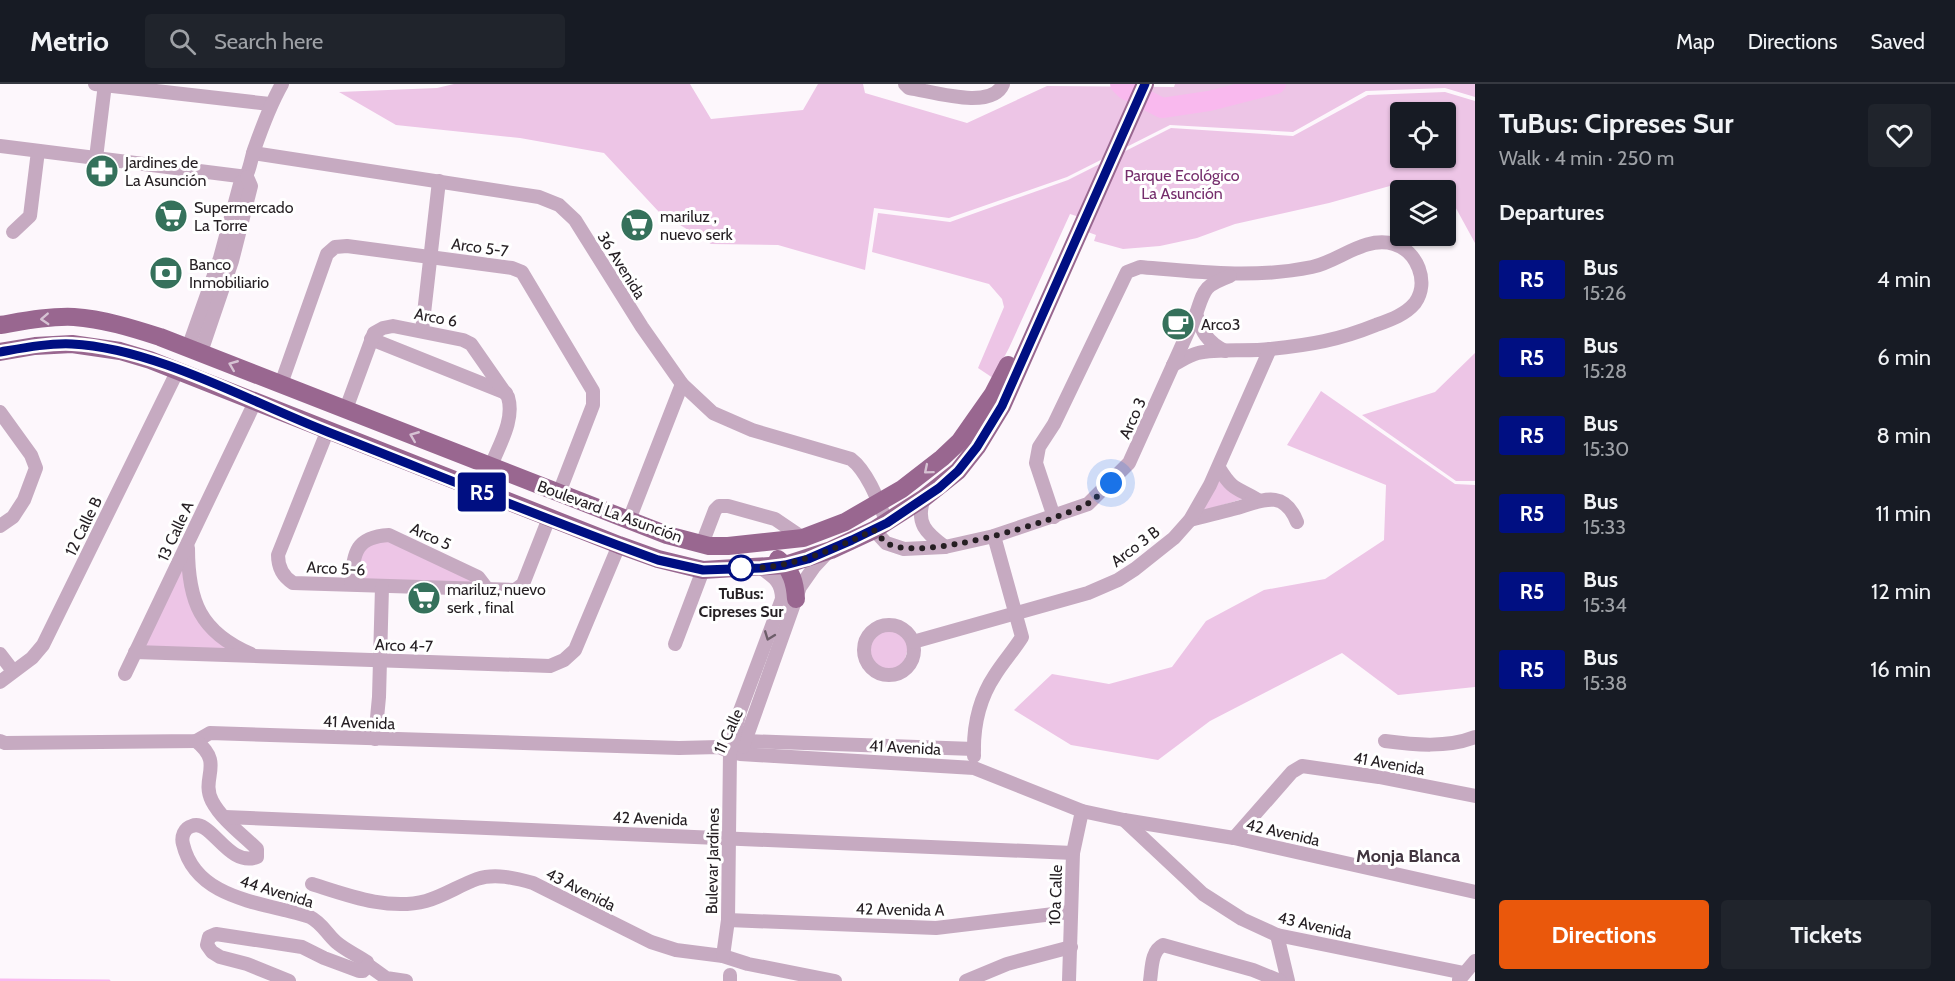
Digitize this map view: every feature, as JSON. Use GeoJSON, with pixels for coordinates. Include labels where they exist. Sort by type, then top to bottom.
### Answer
{"type":"FeatureCollection","features":[{"type":"Feature","properties":{"kind":"main road"},"geometry":{"type":"LineString","coordinates":[[1070,242],[1133,84]]}},
{"type":"Feature","properties":{"kind":"main road"},"geometry":{"type":"LineString","coordinates":[[1070,242],[1145,84]]}},
{"type":"Feature","properties":{"kind":"main road","name":"Boulevard La Asunción"},"geometry":{"type":"LineString","coordinates":[[0,325],[74,317],[128,327],[195,350],[667,535],[702,544],[728,546],[803,538],[845,522],[920,477],[960,441],[993,394],[1070,242]]}},
{"type":"Feature","properties":{"kind":"main road","name":"Boulevard La Asunción"},"geometry":{"type":"LineString","coordinates":[[0,352],[35,346],[72,344],[120,351],[178,370],[327,432],[658,560],[703,570],[761,568],[785,565],[831,550],[880,526],[924,498],[958,471],[977,447],[1002,406],[1070,242]]}},
{"type":"Feature","properties":{"kind":"main road"},"geometry":{"type":"LineString","coordinates":[[195,350],[187,358],[190,366],[213,384]]}},
{"type":"Feature","properties":{"kind":"main road"},"geometry":{"type":"LineString","coordinates":[[304,422],[314,397]]}},
{"type":"Feature","properties":{"kind":"main road"},"geometry":{"type":"LineString","coordinates":[[958,471],[960,441]]}},
{"type":"Feature","properties":{"kind":"main road"},"geometry":{"type":"LineString","coordinates":[[444,478],[454,452]]}},
{"type":"Feature","properties":{"kind":"main road"},"geometry":{"type":"LineString","coordinates":[[589,534],[599,508]]}},
{"type":"Feature","properties":{"kind":"main road"},"geometry":{"type":"LineString","coordinates":[[728,546],[765,553],[785,565],[792,577],[796,599]]}},
{"type":"Feature","properties":{"kind":"street"},"geometry":{"type":"LineString","coordinates":[[96,158],[102,84],[270,104]]}},
{"type":"Feature","properties":{"kind":"street"},"geometry":{"type":"LineString","coordinates":[[195,350],[240,184],[247,177],[270,104],[282,84]]}},
{"type":"Feature","properties":{"kind":"street"},"geometry":{"type":"LineString","coordinates":[[906,84],[909,88],[980,99],[993,94],[1003,84]]}},
{"type":"Feature","properties":{"kind":"street"},"geometry":{"type":"LineString","coordinates":[[0,146],[247,177]]}},
{"type":"Feature","properties":{"kind":"street"},"geometry":{"type":"LineString","coordinates":[[13,232],[30,216],[38,151]]}},
{"type":"Feature","properties":{"kind":"street","name":"36 Avenida"},"geometry":{"type":"LineString","coordinates":[[253,153],[540,197],[559,205],[575,220],[642,327],[682,384],[713,413],[752,430],[822,449],[843,458],[857,473],[864,475],[879,503]]}},
{"type":"Feature","properties":{"kind":"street"},"geometry":{"type":"LineString","coordinates":[[422,331],[439,181]]}},
{"type":"Feature","properties":{"kind":"street"},"geometry":{"type":"LineString","coordinates":[[1054,517],[1036,463],[1038,447],[1054,424],[1127,272],[1140,267],[1232,275],[1275,272],[1316,267],[1358,248],[1382,242],[1393,243],[1413,255],[1421,278],[1418,299],[1400,316],[1330,341],[1270,349],[1197,353],[1173,365]]}},
{"type":"Feature","properties":{"kind":"street","name":"Arco 5-7"},"geometry":{"type":"LineString","coordinates":[[280,384],[327,254],[335,247],[347,246],[512,268],[522,272],[593,391],[593,405],[559,493]]}},
{"type":"Feature","properties":{"kind":"street"},"geometry":{"type":"LineString","coordinates":[[1188,271],[1199,281],[1203,293],[1211,284],[1232,275]]}},
{"type":"Feature","properties":{"kind":"street","name":"Arco 3"},"geometry":{"type":"LineString","coordinates":[[880,526],[886,543],[903,549],[945,547],[994,536],[1088,504],[1129,463],[1196,314],[1203,293]]}},
{"type":"Feature","properties":{"kind":"street"},"geometry":{"type":"LineString","coordinates":[[1196,314],[1204,335],[1213,345],[1227,352]]}},
{"type":"Feature","properties":{"kind":"street","name":"Arco 6"},"geometry":{"type":"LineString","coordinates":[[371,339],[374,333],[393,326],[464,340],[471,344],[506,393]]}},
{"type":"Feature","properties":{"kind":"street"},"geometry":{"type":"LineString","coordinates":[[346,409],[371,339],[506,393],[511,406],[511,416],[491,466]]}},
{"type":"Feature","properties":{"kind":"street","name":"Arco 3 B"},"geometry":{"type":"LineString","coordinates":[[913,642],[1088,593],[1118,580],[1174,538],[1190,520],[1219,468],[1270,349]]}},
{"type":"Feature","properties":{"kind":"street","name":"12 Calle B"},"geometry":{"type":"LineString","coordinates":[[0,682],[32,657],[43,645],[178,370]]}},
{"type":"Feature","properties":{"kind":"street"},"geometry":{"type":"LineString","coordinates":[[629,520],[682,384]]}},
{"type":"Feature","properties":{"kind":"street","name":"13 Calle A"},"geometry":{"type":"LineString","coordinates":[[125,674],[255,402]]}},
{"type":"Feature","properties":{"kind":"street"},"geometry":{"type":"LineString","coordinates":[[0,412],[32,455],[36,468],[24,500],[13,517],[0,526]]}},
{"type":"Feature","properties":{"kind":"street","name":"Arco 5-6"},"geometry":{"type":"LineString","coordinates":[[327,432],[280,548],[278,561],[283,574],[293,583],[508,591],[518,589],[523,584],[549,518]]}},
{"type":"Feature","properties":{"kind":"street"},"geometry":{"type":"LineString","coordinates":[[1219,468],[1237,490],[1258,500]]}},
{"type":"Feature","properties":{"kind":"street"},"geometry":{"type":"LineString","coordinates":[[924,498],[920,510],[922,522],[933,538],[945,547]]}},
{"type":"Feature","properties":{"kind":"street"},"geometry":{"type":"LineString","coordinates":[[1190,520],[1258,500],[1276,500],[1285,504],[1292,511],[1297,522]]}},
{"type":"Feature","properties":{"kind":"street"},"geometry":{"type":"LineString","coordinates":[[879,503],[880,526]]}},
{"type":"Feature","properties":{"kind":"street"},"geometry":{"type":"LineString","coordinates":[[702,544],[719,506],[728,506],[775,519],[803,538]]}},
{"type":"Feature","properties":{"kind":"street","name":"Arco 5"},"geometry":{"type":"LineString","coordinates":[[351,584],[356,550],[363,541],[389,535],[478,577],[488,590]]}},
{"type":"Feature","properties":{"kind":"street"},"geometry":{"type":"LineString","coordinates":[[974,768],[976,722],[981,703],[993,677],[1022,637],[994,536]]}},
{"type":"Feature","properties":{"kind":"street","name":"Arco 4-7"},"geometry":{"type":"LineString","coordinates":[[188,543],[188,574],[198,611],[217,635],[235,647],[257,657]]}},
{"type":"Feature","properties":{"kind":"street","name":"Arco 4-7"},"geometry":{"type":"LineString","coordinates":[[135,652],[550,666],[564,660],[575,650],[619,546]]}},
{"type":"Feature","properties":{"kind":"street","name":"11 Calle"},"geometry":{"type":"LineString","coordinates":[[733,750],[805,580],[831,550]]}},
{"type":"Feature","properties":{"kind":"street","name":"11 Calle"},"geometry":{"type":"LineString","coordinates":[[733,750],[740,711],[782,599],[782,590],[778,581],[761,568]]}},
{"type":"Feature","properties":{"kind":"street"},"geometry":{"type":"LineString","coordinates":[[675,644],[703,570]]}},
{"type":"Feature","properties":{"kind":"street"},"geometry":{"type":"LineString","coordinates":[[375,739],[382,587]]}},
{"type":"Feature","properties":{"kind":"street"},"geometry":{"type":"LineString","coordinates":[[0,654],[13,671]]}},
{"type":"Feature","properties":{"kind":"street","name":"41 Avenida"},"geometry":{"type":"LineString","coordinates":[[0,741],[5,743],[196,741],[210,733],[733,750],[974,768],[1082,811]]}},
{"type":"Feature","properties":{"kind":"street"},"geometry":{"type":"LineString","coordinates":[[1385,741],[1417,745],[1458,742],[1475,737]]}},
{"type":"Feature","properties":{"kind":"street"},"geometry":{"type":"LineString","coordinates":[[196,741],[210,755],[212,761],[209,788],[211,799],[225,818]]}},
{"type":"Feature","properties":{"kind":"street","name":"41 Avenida"},"geometry":{"type":"LineString","coordinates":[[733,750],[974,749]]}},
{"type":"Feature","properties":{"kind":"street","name":"Bulevar Jardines"},"geometry":{"type":"LineString","coordinates":[[723,956],[728,920],[733,750]]}},
{"type":"Feature","properties":{"kind":"street","name":"41 Avenida"},"geometry":{"type":"LineString","coordinates":[[1234,838],[1297,768],[1302,766],[1379,777],[1475,796]]}},
{"type":"Feature","properties":{"kind":"street","name":"42 Avenida"},"geometry":{"type":"LineString","coordinates":[[1082,811],[1234,838],[1475,892]]}},
{"type":"Feature","properties":{"kind":"street","name":"10a Calle"},"geometry":{"type":"LineString","coordinates":[[1069,981],[1073,853],[1082,811]]}},
{"type":"Feature","properties":{"kind":"street","name":"42 Avenida"},"geometry":{"type":"LineString","coordinates":[[225,818],[1073,853]]}},
{"type":"Feature","properties":{"kind":"street","name":"44 Avenida"},"geometry":{"type":"LineString","coordinates":[[225,818],[257,849],[257,857],[240,856],[226,849],[202,825],[195,824],[183,833],[182,840],[186,854],[199,876],[222,891],[244,901],[309,916],[319,922],[335,942],[367,962],[368,966],[386,978],[406,981]]}},
{"type":"Feature","properties":{"kind":"street","name":"43 Avenida"},"geometry":{"type":"LineString","coordinates":[[1124,820],[1203,894],[1242,920],[1277,935],[1461,977]]}},
{"type":"Feature","properties":{"kind":"street","name":"43 Avenida"},"geometry":{"type":"LineString","coordinates":[[312,884],[354,897],[405,903],[425,901],[478,879],[492,876],[520,879],[533,883],[651,942],[676,950],[723,956],[748,964],[835,981]]}},
{"type":"Feature","properties":{"kind":"street","name":"42 Avenida A"},"geometry":{"type":"LineString","coordinates":[[728,920],[936,928],[1070,912]]}},
{"type":"Feature","properties":{"kind":"street","name":"44 Avenida"},"geometry":{"type":"LineString","coordinates":[[288,981],[247,964],[220,957],[207,945],[209,937],[216,934],[302,947],[359,971],[363,971],[368,966]]}},
{"type":"Feature","properties":{"kind":"street"},"geometry":{"type":"LineString","coordinates":[[1277,935],[1288,981]]}},
{"type":"Feature","properties":{"kind":"street"},"geometry":{"type":"LineString","coordinates":[[1150,981],[1154,953],[1163,945],[1252,970],[1280,981]]}},
{"type":"Feature","properties":{"kind":"street"},"geometry":{"type":"LineString","coordinates":[[966,981],[1007,964],[1071,947]]}},
{"type":"Feature","properties":{"kind":"street"},"geometry":{"type":"LineString","coordinates":[[1461,977],[1475,961]]}},
{"type":"Feature","properties":{"kind":"green space"},"geometry":{"type":"Polygon","coordinates":[[[454,84],[690,84],[711,119],[803,110],[818,84],[863,84],[865,93],[967,123],[1047,86],[1475,84],[1475,97],[1445,88],[1366,91],[1293,132],[1170,125],[1067,177],[949,218],[874,208],[865,270],[778,245],[711,244],[659,212],[604,153],[520,138],[396,125],[339,92],[437,88],[454,84]]]}},
{"type":"Feature","properties":{"kind":"green space","name":"Parque Ecológico La Asunción"},"geometry":{"type":"Polygon","coordinates":[[[1445,92],[1475,101],[1475,243],[1456,208],[1456,180],[1390,180],[1390,186],[1329,203],[1235,224],[1197,238],[1160,246],[1123,249],[1094,241],[1096,235],[1085,231],[1089,220],[1070,214],[993,378],[978,368],[1004,307],[1002,299],[989,284],[872,252],[878,213],[950,222],[1068,180],[1171,128],[1293,136],[1368,95],[1445,92]]]}},
{"type":"Feature","properties":{"kind":"green space"},"geometry":{"type":"Polygon","coordinates":[[[1475,353],[1475,481],[1456,481],[1362,415],[1435,392],[1475,353]]]}},
{"type":"Feature","properties":{"kind":"green space"},"geometry":{"type":"Polygon","coordinates":[[[1321,391],[1455,484],[1475,485],[1475,687],[1398,695],[1342,653],[1210,721],[1158,760],[1071,745],[1014,710],[1052,674],[1109,684],[1172,667],[1206,621],[1264,590],[1325,579],[1384,540],[1386,485],[1287,445],[1321,391]]]}},
{"type":"Feature","properties":{"kind":"green space"},"geometry":{"type":"Polygon","coordinates":[[[1218,476],[1249,497],[1199,512],[1218,476]]]}},
{"type":"Feature","properties":{"kind":"green space"},"geometry":{"type":"Polygon","coordinates":[[[389,538],[477,580],[480,586],[354,583],[365,543],[389,538]]]}},
{"type":"Feature","properties":{"kind":"green space"},"geometry":{"type":"Polygon","coordinates":[[[185,559],[194,613],[237,653],[141,649],[185,559]]]}},
{"type":"Feature","properties":{"kind":"green space"},"geometry":{"type":"Polygon","coordinates":[[[887,627],[902,632],[909,644],[904,663],[888,671],[882,669],[871,659],[870,648],[874,636],[887,627]]]}},
{"type":"Feature","properties":{"kind":"waterway"},"geometry":{"type":"LineString","coordinates":[[1120,84],[1125,89],[1162,108],[1209,101],[1276,84]]}},
{"type":"Feature","properties":{"kind":"waterway"},"geometry":{"type":"LineString","coordinates":[[0,980],[109,981]]}},
{"type":"Feature","properties":{"kind":"bus line","name":"R5"},"geometry":{"type":"LineString","coordinates":[[0,352],[35,346],[72,344],[120,351],[178,370],[327,432],[658,560],[703,570],[785,565],[831,550],[887,523],[939,488],[958,471],[977,447],[1002,406],[1145,84]]}},
{"type":"Feature","properties":{"kind":"place","name":"Jardines de La Asunción"},"geometry":{"type":"Point","coordinates":[102,171]}},
{"type":"Feature","properties":{"kind":"place","name":"Supermercado La Torre"},"geometry":{"type":"Point","coordinates":[171,216]}},
{"type":"Feature","properties":{"kind":"place","name":"mariluz , nuevo serk"},"geometry":{"type":"Point","coordinates":[637,225]}},
{"type":"Feature","properties":{"kind":"place","name":"Banco Inmobiliario"},"geometry":{"type":"Point","coordinates":[166,273]}},
{"type":"Feature","properties":{"kind":"place","name":"Arco3"},"geometry":{"type":"Point","coordinates":[1178,324]}},
{"type":"Feature","properties":{"kind":"place","name":"TuBus: Cipreses Sur"},"geometry":{"type":"Point","coordinates":[741,568]}},
{"type":"Feature","properties":{"kind":"place","name":"mariluz, nuevo serk , final"},"geometry":{"type":"Point","coordinates":[424,598]}},
{"type":"Feature","properties":{"kind":"district","name":"Monja Blanca"},"geometry":{"type":"Point","coordinates":[1408,856]}},
{"type":"Feature","properties":{"kind":"route"},"geometry":{"type":"LineString","coordinates":[[741,568],[785,565],[808,559],[874,530],[886,543],[903,549],[945,547],[994,536],[1088,504],[1111,483]]}}]}
